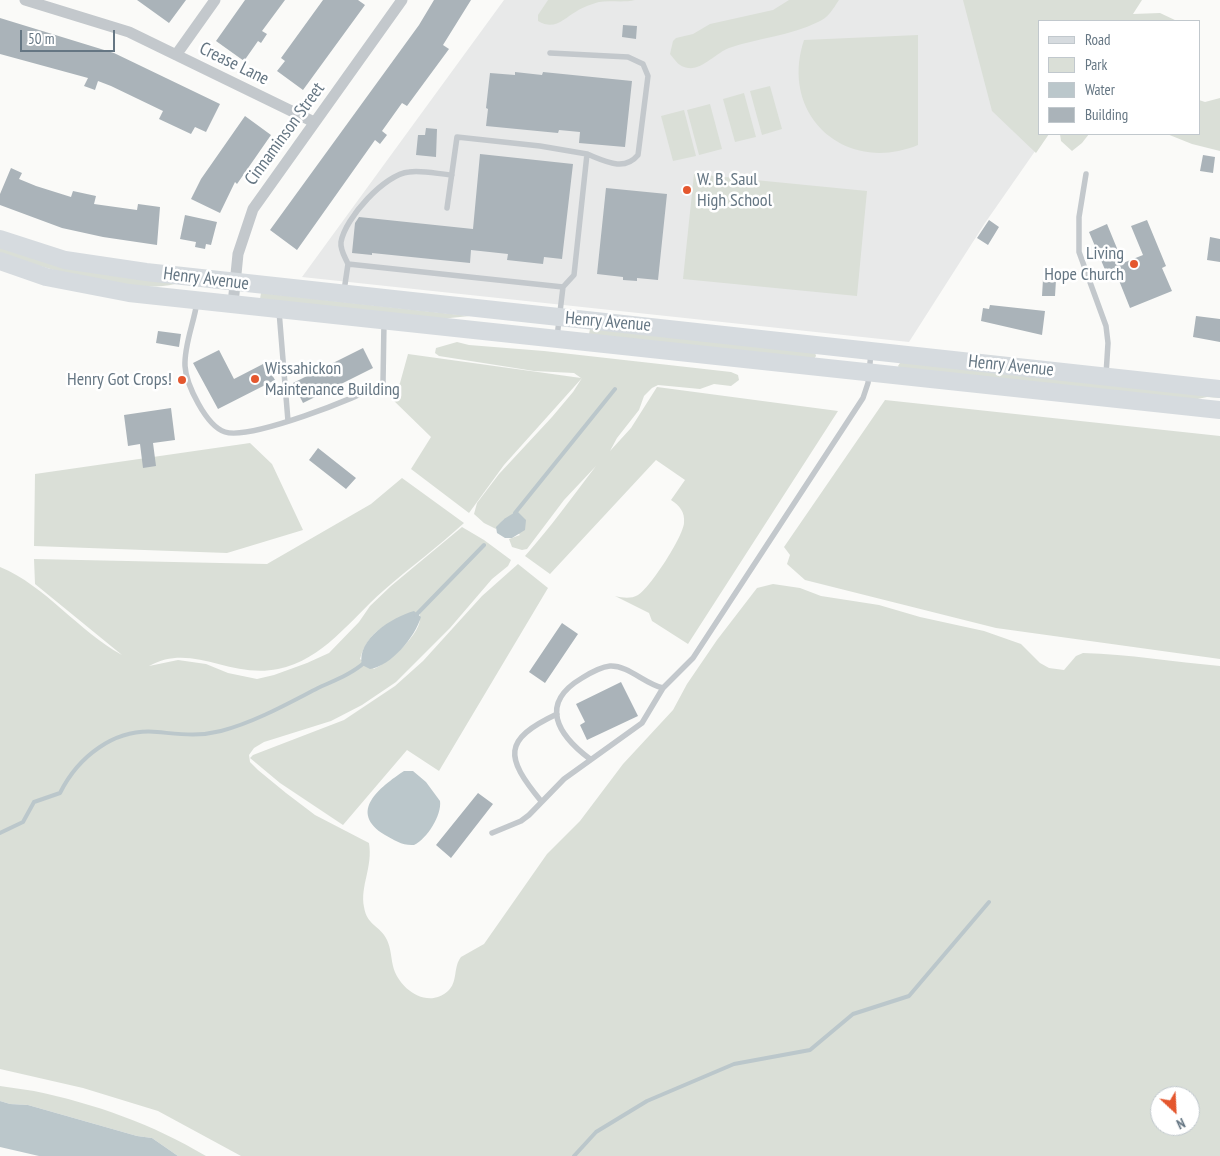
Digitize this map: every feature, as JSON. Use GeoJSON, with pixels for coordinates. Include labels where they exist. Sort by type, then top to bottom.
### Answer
{"type":"FeatureCollection","features":[{"type":"Feature","properties":{"kind":"main road","name":"Henry Avenue"},"geometry":{"type":"LineString","coordinates":[[0,239],[40,253],[91,265],[235,283],[754,337],[871,352],[1220,389]]}},
{"type":"Feature","properties":{"kind":"main road","name":"Henry Avenue"},"geometry":{"type":"LineString","coordinates":[[0,261],[72,283],[130,293],[1220,410]]}},
{"type":"Feature","properties":{"kind":"street","name":"Crease Lane"},"geometry":{"type":"LineString","coordinates":[[25,0],[114,26],[314,122]]}},
{"type":"Feature","properties":{"kind":"street"},"geometry":{"type":"LineString","coordinates":[[176,55],[216,0]]}},
{"type":"Feature","properties":{"kind":"street","name":"Cinnaminson Street"},"geometry":{"type":"LineString","coordinates":[[233,304],[240,245],[253,209],[402,0]]}},
{"type":"Feature","properties":{"kind":"lane"},"geometry":{"type":"LineString","coordinates":[[447,208],[457,137],[540,146],[587,154],[609,163],[622,165],[634,160],[638,155],[648,76],[647,69],[643,64],[628,57],[550,53]]}},
{"type":"Feature","properties":{"kind":"lane"},"geometry":{"type":"LineString","coordinates":[[557,339],[563,287],[574,275],[587,154]]}},
{"type":"Feature","properties":{"kind":"lane"},"geometry":{"type":"LineString","coordinates":[[344,293],[348,264],[342,252],[342,242],[349,223],[386,181],[408,172],[452,175]]}},
{"type":"Feature","properties":{"kind":"lane"},"geometry":{"type":"LineString","coordinates":[[1086,174],[1079,217],[1079,252],[1106,326],[1108,343],[1106,377]]}},
{"type":"Feature","properties":{"kind":"lane"},"geometry":{"type":"LineString","coordinates":[[348,264],[563,287]]}},
{"type":"Feature","properties":{"kind":"lane"},"geometry":{"type":"LineString","coordinates":[[197,300],[185,357],[185,367],[190,384],[206,416],[218,429],[235,433],[256,431],[288,421],[363,394],[383,383],[384,320]]}},
{"type":"Feature","properties":{"kind":"lane"},"geometry":{"type":"LineString","coordinates":[[279,309],[288,421]]}},
{"type":"Feature","properties":{"kind":"lane"},"geometry":{"type":"LineString","coordinates":[[492,833],[520,821],[564,779],[642,723],[663,688],[688,665],[707,639],[863,398],[870,372],[871,352]]}},
{"type":"Feature","properties":{"kind":"lane"},"geometry":{"type":"LineString","coordinates":[[590,759],[573,747],[565,735],[557,714],[556,708],[560,695],[568,686],[599,668],[608,666],[620,668],[653,686],[663,688]]}},
{"type":"Feature","properties":{"kind":"lane"},"geometry":{"type":"LineString","coordinates":[[541,801],[518,768],[514,755],[515,746],[521,735],[535,724],[557,714]]}},
{"type":"Feature","properties":{"kind":"shaded area","name":"W. B. Saul High School"},"geometry":{"type":"Polygon","coordinates":[[[504,0],[1140,0],[1038,20],[1038,135],[1046,135],[985,223],[909,342],[302,277],[504,0]]]}},
{"type":"Feature","properties":{"kind":"green space"},"geometry":{"type":"Polygon","coordinates":[[[548,0],[635,0],[599,2],[582,8],[559,23],[549,25],[538,21],[538,15],[548,0]]]}},
{"type":"Feature","properties":{"kind":"green space"},"geometry":{"type":"Polygon","coordinates":[[[789,0],[839,0],[827,16],[818,22],[796,31],[729,48],[704,64],[693,68],[682,66],[670,54],[673,41],[676,38],[693,34],[710,24],[773,10],[789,0]]]}},
{"type":"Feature","properties":{"kind":"green space"},"geometry":{"type":"Polygon","coordinates":[[[963,0],[1142,0],[1133,14],[1160,13],[1175,20],[1038,20],[1038,135],[1048,135],[1036,153],[992,111],[963,0]]]}},
{"type":"Feature","properties":{"kind":"green space"},"geometry":{"type":"Polygon","coordinates":[[[918,35],[918,145],[891,152],[866,152],[843,145],[824,132],[810,114],[801,92],[799,67],[804,40],[918,35]]]}},
{"type":"Feature","properties":{"kind":"green space"},"geometry":{"type":"Polygon","coordinates":[[[770,86],[782,129],[762,135],[750,91],[770,86]]]}},
{"type":"Feature","properties":{"kind":"green space"},"geometry":{"type":"Polygon","coordinates":[[[744,93],[756,137],[735,142],[723,99],[744,93]]]}},
{"type":"Feature","properties":{"kind":"green space"},"geometry":{"type":"Polygon","coordinates":[[[1220,98],[1220,151],[1192,144],[1170,135],[1200,135],[1200,100],[1205,102],[1220,98]]]}},
{"type":"Feature","properties":{"kind":"green space"},"geometry":{"type":"Polygon","coordinates":[[[710,104],[722,149],[699,155],[687,110],[710,104]]]}},
{"type":"Feature","properties":{"kind":"green space"},"geometry":{"type":"Polygon","coordinates":[[[684,110],[696,156],[673,161],[661,116],[684,110]]]}},
{"type":"Feature","properties":{"kind":"green space"},"geometry":{"type":"Polygon","coordinates":[[[1060,135],[1088,135],[1072,151],[1061,141],[1060,135]]]}},
{"type":"Feature","properties":{"kind":"green space"},"geometry":{"type":"Polygon","coordinates":[[[694,174],[867,191],[857,296],[683,279],[694,174]]]}},
{"type":"Feature","properties":{"kind":"green space"},"geometry":{"type":"Polygon","coordinates":[[[0,245],[175,284],[134,286],[63,273],[0,254],[0,245]]]}},
{"type":"Feature","properties":{"kind":"green space"},"geometry":{"type":"Polygon","coordinates":[[[261,293],[470,316],[440,319],[260,299],[261,293]]]}},
{"type":"Feature","properties":{"kind":"green space"},"geometry":{"type":"Polygon","coordinates":[[[590,329],[815,352],[816,356],[814,359],[589,334],[590,329]]]}},
{"type":"Feature","properties":{"kind":"green space"},"geometry":{"type":"Polygon","coordinates":[[[457,342],[469,345],[544,351],[731,372],[738,375],[739,380],[731,386],[714,384],[700,389],[658,385],[652,388],[644,396],[639,410],[617,438],[610,451],[631,428],[657,387],[838,411],[688,644],[652,621],[649,613],[615,596],[624,598],[638,595],[650,583],[665,562],[682,530],[684,523],[683,512],[671,500],[685,480],[656,460],[550,574],[525,556],[596,466],[564,500],[527,549],[522,550],[512,547],[509,539],[520,535],[504,519],[496,529],[484,523],[474,514],[477,503],[499,474],[552,417],[582,378],[504,465],[469,513],[411,469],[431,437],[391,398],[400,383],[408,354],[581,378],[574,373],[534,371],[439,356],[435,353],[436,348],[457,342]]]}},
{"type":"Feature","properties":{"kind":"green space"},"geometry":{"type":"Polygon","coordinates":[[[912,362],[1220,396],[1220,398],[1207,397],[1193,400],[899,368],[898,366],[900,363],[912,362]]]}},
{"type":"Feature","properties":{"kind":"green space"},"geometry":{"type":"Polygon","coordinates":[[[885,400],[1220,436],[1220,659],[996,628],[805,580],[787,564],[790,555],[784,547],[885,400]]]}},
{"type":"Feature","properties":{"kind":"green space"},"geometry":{"type":"Polygon","coordinates":[[[250,443],[272,464],[303,530],[227,553],[34,546],[35,474],[250,443]]]}},
{"type":"Feature","properties":{"kind":"green space"},"geometry":{"type":"Polygon","coordinates":[[[402,478],[464,523],[383,591],[335,638],[309,657],[294,664],[278,669],[260,671],[196,659],[180,658],[165,660],[149,666],[178,660],[206,664],[228,673],[257,679],[307,663],[329,653],[359,622],[370,606],[391,586],[462,527],[484,540],[511,560],[508,566],[492,579],[450,628],[396,682],[362,705],[331,721],[264,742],[254,748],[249,755],[250,762],[258,770],[315,815],[369,843],[370,852],[363,899],[368,918],[387,940],[393,966],[401,982],[414,994],[431,998],[440,996],[448,991],[453,983],[461,957],[484,944],[547,854],[580,821],[623,764],[673,710],[687,684],[717,640],[757,588],[773,584],[800,588],[821,596],[879,605],[920,617],[984,631],[1021,644],[1040,663],[1049,668],[1064,670],[1076,656],[1083,653],[1134,656],[1220,666],[1220,1156],[241,1156],[158,1111],[83,1088],[0,1069],[0,567],[32,585],[91,634],[122,655],[35,584],[34,559],[267,564],[371,504],[402,478]],[[419,613],[382,627],[369,640],[360,659],[374,669],[380,666],[412,637],[420,620],[419,613]]]}},
{"type":"Feature","properties":{"kind":"green space"},"geometry":{"type":"Polygon","coordinates":[[[518,564],[548,588],[439,771],[407,750],[343,825],[280,783],[250,758],[253,755],[344,720],[395,686],[423,661],[482,596],[518,564]]]}},
{"type":"Feature","properties":{"kind":"green space"},"geometry":{"type":"Polygon","coordinates":[[[0,1086],[57,1096],[123,1116],[165,1134],[206,1156],[178,1156],[152,1138],[137,1136],[28,1105],[10,1104],[0,1101],[0,1086]]]}},
{"type":"Feature","properties":{"kind":"water"},"geometry":{"type":"Polygon","coordinates":[[[517,511],[526,520],[525,530],[512,538],[505,538],[497,533],[496,527],[504,519],[517,511]]]}},
{"type":"Feature","properties":{"kind":"water"},"geometry":{"type":"Polygon","coordinates":[[[414,611],[421,617],[418,625],[408,641],[394,657],[378,667],[370,669],[362,665],[362,655],[370,638],[396,618],[414,611]]]}},
{"type":"Feature","properties":{"kind":"water"},"geometry":{"type":"Polygon","coordinates":[[[404,771],[413,771],[426,782],[440,801],[439,813],[433,826],[424,838],[414,845],[402,844],[385,835],[374,826],[369,818],[368,809],[371,800],[377,792],[404,771]]]}},
{"type":"Feature","properties":{"kind":"water"},"geometry":{"type":"Polygon","coordinates":[[[0,1101],[10,1104],[28,1105],[137,1136],[152,1138],[178,1156],[39,1156],[0,1147],[0,1101]]]}},
{"type":"Feature","properties":{"kind":"building"},"geometry":{"type":"Polygon","coordinates":[[[137,0],[186,0],[169,23],[137,0]]]}},
{"type":"Feature","properties":{"kind":"building"},"geometry":{"type":"Polygon","coordinates":[[[245,0],[285,0],[262,31],[267,34],[261,43],[258,41],[244,61],[216,41],[245,0]]]}},
{"type":"Feature","properties":{"kind":"building"},"geometry":{"type":"Polygon","coordinates":[[[323,0],[358,0],[365,5],[303,90],[277,71],[285,61],[281,58],[323,0]]]}},
{"type":"Feature","properties":{"kind":"building"},"geometry":{"type":"Polygon","coordinates":[[[434,0],[471,0],[443,45],[449,49],[407,106],[402,103],[382,131],[387,135],[380,144],[375,140],[297,250],[270,230],[419,25],[434,0]]]}},
{"type":"Feature","properties":{"kind":"building"},"geometry":{"type":"Polygon","coordinates":[[[0,18],[114,53],[220,104],[206,132],[195,127],[191,134],[159,119],[163,111],[111,86],[98,81],[95,90],[84,86],[88,78],[0,54],[0,18]]]}},
{"type":"Feature","properties":{"kind":"building"},"geometry":{"type":"Polygon","coordinates":[[[623,25],[637,26],[636,39],[622,37],[623,25]]]}},
{"type":"Feature","properties":{"kind":"building"},"geometry":{"type":"Polygon","coordinates":[[[515,72],[542,75],[543,72],[632,81],[625,147],[579,143],[580,132],[559,130],[558,133],[486,126],[490,73],[515,75],[515,72]]]}},
{"type":"Feature","properties":{"kind":"building"},"geometry":{"type":"Polygon","coordinates":[[[245,116],[271,135],[237,184],[235,182],[220,213],[191,199],[201,179],[245,116]]]}},
{"type":"Feature","properties":{"kind":"building"},"geometry":{"type":"Polygon","coordinates":[[[426,128],[437,129],[436,157],[416,155],[418,135],[425,135],[426,128]]]}},
{"type":"Feature","properties":{"kind":"building"},"geometry":{"type":"Polygon","coordinates":[[[480,154],[573,164],[562,259],[544,257],[543,264],[507,260],[508,254],[471,250],[470,263],[372,253],[372,255],[352,253],[355,223],[359,217],[473,229],[480,154]]]}},
{"type":"Feature","properties":{"kind":"building"},"geometry":{"type":"Polygon","coordinates":[[[1203,155],[1215,157],[1213,173],[1200,171],[1203,155]]]}},
{"type":"Feature","properties":{"kind":"building"},"geometry":{"type":"Polygon","coordinates":[[[11,168],[22,173],[19,179],[36,186],[71,197],[73,191],[96,196],[94,204],[137,210],[138,204],[160,207],[157,245],[103,237],[62,228],[0,205],[0,194],[11,168]]]}},
{"type":"Feature","properties":{"kind":"building"},"geometry":{"type":"Polygon","coordinates":[[[606,188],[667,194],[658,280],[637,278],[637,281],[623,280],[623,277],[597,274],[606,188]]]}},
{"type":"Feature","properties":{"kind":"building"},"geometry":{"type":"Polygon","coordinates":[[[185,215],[217,222],[211,245],[206,244],[205,249],[195,247],[196,242],[180,239],[185,215]]]}},
{"type":"Feature","properties":{"kind":"building"},"geometry":{"type":"Polygon","coordinates":[[[989,220],[999,227],[988,245],[977,238],[989,220]]]}},
{"type":"Feature","properties":{"kind":"building","name":"Living Hope Church"},"geometry":{"type":"Polygon","coordinates":[[[1147,220],[1166,266],[1162,268],[1172,291],[1130,308],[1114,268],[1106,272],[1089,232],[1107,224],[1123,263],[1143,255],[1131,226],[1147,220]]]}},
{"type":"Feature","properties":{"kind":"building"},"geometry":{"type":"Polygon","coordinates":[[[1210,237],[1220,239],[1220,262],[1207,260],[1210,237]]]}},
{"type":"Feature","properties":{"kind":"building"},"geometry":{"type":"Polygon","coordinates":[[[1043,279],[1056,280],[1055,296],[1042,296],[1043,279]]]}},
{"type":"Feature","properties":{"kind":"building"},"geometry":{"type":"Polygon","coordinates":[[[990,305],[1045,311],[1042,335],[981,321],[983,308],[989,309],[990,305]]]}},
{"type":"Feature","properties":{"kind":"building"},"geometry":{"type":"Polygon","coordinates":[[[1196,316],[1220,319],[1220,342],[1193,337],[1196,316]]]}},
{"type":"Feature","properties":{"kind":"building"},"geometry":{"type":"Polygon","coordinates":[[[158,331],[181,334],[179,347],[156,343],[158,331]]]}},
{"type":"Feature","properties":{"kind":"building"},"geometry":{"type":"Polygon","coordinates":[[[363,348],[373,368],[303,403],[293,383],[363,348]]]}},
{"type":"Feature","properties":{"kind":"building"},"geometry":{"type":"Polygon","coordinates":[[[219,350],[234,379],[265,363],[275,380],[218,409],[193,363],[219,350]]]}},
{"type":"Feature","properties":{"kind":"building"},"geometry":{"type":"Polygon","coordinates":[[[171,408],[175,440],[153,443],[156,466],[143,468],[140,444],[128,446],[124,415],[171,408]]]}},
{"type":"Feature","properties":{"kind":"building"},"geometry":{"type":"Polygon","coordinates":[[[318,448],[356,478],[346,489],[309,460],[318,448]]]}},
{"type":"Feature","properties":{"kind":"building"},"geometry":{"type":"Polygon","coordinates":[[[562,623],[578,634],[545,683],[529,672],[562,623]]]}},
{"type":"Feature","properties":{"kind":"building"},"geometry":{"type":"Polygon","coordinates":[[[621,682],[638,716],[587,740],[580,725],[585,722],[576,704],[621,682]]]}},
{"type":"Feature","properties":{"kind":"building"},"geometry":{"type":"Polygon","coordinates":[[[478,793],[493,804],[451,858],[436,845],[478,793]]]}},
{"type":"Feature","properties":{"kind":"waterway"},"geometry":{"type":"LineString","coordinates":[[515,513],[615,389]]}},
{"type":"Feature","properties":{"kind":"waterway"},"geometry":{"type":"LineString","coordinates":[[416,615],[484,545]]}},
{"type":"Feature","properties":{"kind":"waterway"},"geometry":{"type":"LineString","coordinates":[[0,833],[23,822],[34,802],[60,793],[87,757],[112,740],[141,732],[196,734],[212,733],[234,727],[271,712],[342,677],[365,662]]}},
{"type":"Feature","properties":{"kind":"waterway"},"geometry":{"type":"LineString","coordinates":[[574,1156],[596,1132],[647,1101],[734,1064],[810,1050],[853,1014],[909,996],[989,902]]}},
{"type":"Feature","properties":{"kind":"place","name":"W. B. Saul High School"},"geometry":{"type":"Point","coordinates":[687,190]}},
{"type":"Feature","properties":{"kind":"place","name":"Living Hope Church"},"geometry":{"type":"Point","coordinates":[1134,264]}},
{"type":"Feature","properties":{"kind":"place","name":"Wissahickon Maintenance Building"},"geometry":{"type":"Point","coordinates":[255,379]}},
{"type":"Feature","properties":{"kind":"place","name":"Henry Got Crops!"},"geometry":{"type":"Point","coordinates":[182,380]}}]}
